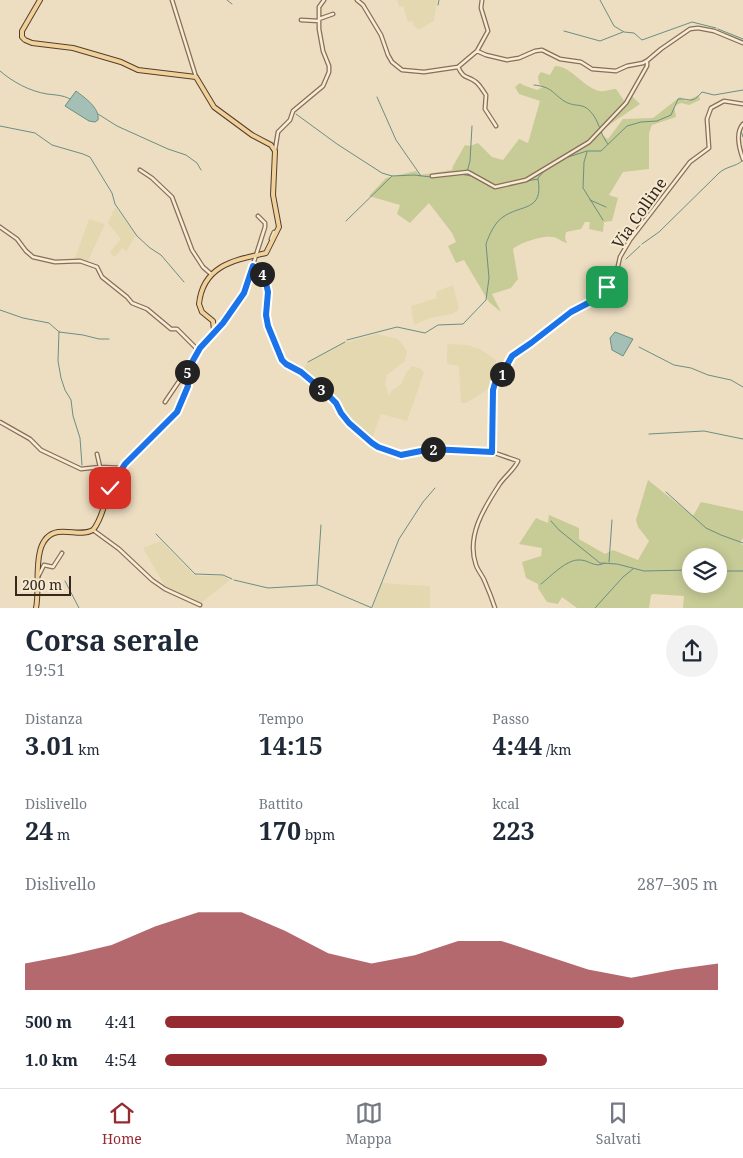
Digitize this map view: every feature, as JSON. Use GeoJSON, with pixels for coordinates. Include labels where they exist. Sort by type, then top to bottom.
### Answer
{"type":"FeatureCollection","features":[{"type":"Feature","properties":{"kind":"main road"},"geometry":{"type":"LineString","coordinates":[[36,608],[39,594],[40,548],[47,537],[56,532],[84,533],[93,530],[97,525],[110,488],[122,468],[177,412],[188,386],[187,373],[189,367],[198,350],[213,332],[212,321],[202,312],[199,304],[204,285],[211,274],[219,268],[242,258],[268,252],[280,225],[273,197],[276,157],[275,150],[271,146],[214,108],[196,77],[139,70],[121,62],[74,48],[26,41],[22,38],[22,31],[40,0]]}},
{"type":"Feature","properties":{"kind":"street"},"geometry":{"type":"LineString","coordinates":[[172,0],[196,77]]}},
{"type":"Feature","properties":{"kind":"street"},"geometry":{"type":"LineString","coordinates":[[275,150],[277,134],[288,122],[293,111],[323,86],[328,76],[330,68],[319,34],[318,7],[324,0]]}},
{"type":"Feature","properties":{"kind":"street"},"geometry":{"type":"LineString","coordinates":[[357,0],[363,5],[377,28],[392,62],[402,70],[424,72],[458,67],[477,51],[488,31],[481,8],[482,0]]}},
{"type":"Feature","properties":{"kind":"street"},"geometry":{"type":"LineString","coordinates":[[300,20],[319,20],[334,14]]}},
{"type":"Feature","properties":{"kind":"street"},"geometry":{"type":"LineString","coordinates":[[477,51],[486,55],[512,60],[542,50],[560,59],[578,61],[592,69],[610,72],[647,61],[688,30],[714,31],[743,43]]}},
{"type":"Feature","properties":{"kind":"street"},"geometry":{"type":"LineString","coordinates":[[432,176],[468,172],[495,187],[526,180],[589,142],[626,103],[647,66],[647,61]]}},
{"type":"Feature","properties":{"kind":"street"},"geometry":{"type":"LineString","coordinates":[[458,67],[462,75],[477,82],[486,95],[485,109],[496,126]]}},
{"type":"Feature","properties":{"kind":"street","name":"Via Colline"},"geometry":{"type":"LineString","coordinates":[[492,452],[493,390],[495,383],[500,378],[512,356],[571,312],[594,300],[611,283],[616,274],[620,257],[630,240],[690,162],[709,148],[707,119],[711,108],[724,101],[743,104]]}},
{"type":"Feature","properties":{"kind":"street"},"geometry":{"type":"LineString","coordinates":[[743,124],[739,128],[738,133],[743,159]]}},
{"type":"Feature","properties":{"kind":"street"},"geometry":{"type":"LineString","coordinates":[[140,170],[152,178],[172,197],[192,250],[203,267],[211,274]]}},
{"type":"Feature","properties":{"kind":"street"},"geometry":{"type":"LineString","coordinates":[[213,332],[223,323],[244,293],[265,226],[258,216]]}},
{"type":"Feature","properties":{"kind":"street"},"geometry":{"type":"LineString","coordinates":[[0,227],[18,239],[26,251],[33,257],[55,262],[80,261],[97,267],[102,277],[132,303],[147,309],[171,329],[177,330],[198,350]]}},
{"type":"Feature","properties":{"kind":"street"},"geometry":{"type":"LineString","coordinates":[[273,242],[271,240],[274,232]]}},
{"type":"Feature","properties":{"kind":"street"},"geometry":{"type":"LineString","coordinates":[[253,266],[263,275],[266,283],[268,292],[266,315],[268,326],[282,360],[301,372],[327,394],[336,403],[349,423],[372,443],[401,455],[431,449],[492,452],[518,461],[502,480],[489,501],[476,525],[474,537],[476,564],[495,608]]}},
{"type":"Feature","properties":{"kind":"street"},"geometry":{"type":"LineString","coordinates":[[165,402],[189,367]]}},
{"type":"Feature","properties":{"kind":"street"},"geometry":{"type":"LineString","coordinates":[[0,422],[30,439],[41,450],[81,469],[100,467],[122,468]]}},
{"type":"Feature","properties":{"kind":"street"},"geometry":{"type":"LineString","coordinates":[[97,454],[100,467]]}},
{"type":"Feature","properties":{"kind":"street"},"geometry":{"type":"LineString","coordinates":[[93,530],[119,549],[164,590],[200,605]]}},
{"type":"Feature","properties":{"kind":"street"},"geometry":{"type":"LineString","coordinates":[[39,575],[44,565],[53,567],[62,553]]}},
{"type":"Feature","properties":{"kind":"shaded area"},"geometry":{"type":"Polygon","coordinates":[[[397,0],[437,0],[434,21],[418,30],[414,26],[413,21],[408,22],[403,6],[399,7],[397,0]]]}},
{"type":"Feature","properties":{"kind":"shaded area"},"geometry":{"type":"Polygon","coordinates":[[[115,207],[136,235],[126,252],[123,248],[114,257],[110,252],[121,239],[108,223],[115,207]]]}},
{"type":"Feature","properties":{"kind":"shaded area"},"geometry":{"type":"Polygon","coordinates":[[[89,219],[105,224],[88,261],[75,258],[89,219]]]}},
{"type":"Feature","properties":{"kind":"shaded area"},"geometry":{"type":"Polygon","coordinates":[[[453,285],[459,308],[457,311],[452,314],[430,318],[414,325],[411,306],[437,298],[436,292],[453,285]]]}},
{"type":"Feature","properties":{"kind":"shaded area"},"geometry":{"type":"Polygon","coordinates":[[[377,334],[398,339],[407,351],[404,363],[387,375],[385,384],[389,396],[391,391],[401,384],[412,366],[424,372],[407,421],[381,414],[371,441],[344,413],[338,401],[303,371],[306,364],[343,343],[377,334]]]}},
{"type":"Feature","properties":{"kind":"shaded area"},"geometry":{"type":"Polygon","coordinates":[[[447,345],[467,345],[480,349],[496,360],[496,379],[487,390],[466,403],[461,403],[459,366],[447,364],[447,345]]]}},
{"type":"Feature","properties":{"kind":"shaded area"},"geometry":{"type":"Polygon","coordinates":[[[161,541],[193,574],[199,576],[223,576],[230,580],[201,603],[166,588],[143,548],[161,541]]]}},
{"type":"Feature","properties":{"kind":"shaded area"},"geometry":{"type":"Polygon","coordinates":[[[381,583],[430,586],[430,608],[373,608],[381,583]]]}},
{"type":"Feature","properties":{"kind":"green space"},"geometry":{"type":"Polygon","coordinates":[[[555,66],[567,69],[594,89],[602,91],[616,89],[627,105],[632,96],[640,104],[603,129],[602,135],[608,139],[623,119],[653,118],[680,97],[686,101],[699,95],[700,100],[689,105],[681,103],[674,106],[676,117],[652,125],[649,133],[649,169],[623,172],[609,195],[618,198],[612,221],[604,222],[603,232],[589,229],[590,222],[585,222],[581,229],[566,232],[565,238],[567,243],[554,237],[543,237],[526,242],[513,249],[518,279],[511,288],[492,294],[501,312],[489,302],[464,260],[456,263],[448,246],[456,242],[452,233],[429,203],[410,223],[397,214],[400,205],[369,196],[386,178],[416,171],[420,175],[452,170],[465,145],[470,146],[478,143],[492,157],[503,160],[519,139],[528,143],[540,101],[519,94],[515,87],[520,83],[537,90],[543,87],[539,84],[538,76],[541,72],[550,75],[555,66]]]}},
{"type":"Feature","properties":{"kind":"green space"},"geometry":{"type":"Polygon","coordinates":[[[648,480],[693,516],[701,502],[743,511],[743,538],[740,543],[743,545],[743,608],[683,608],[684,596],[653,594],[651,595],[649,608],[577,608],[562,597],[558,604],[547,602],[538,588],[538,584],[526,578],[522,562],[541,556],[542,548],[519,544],[536,518],[548,523],[549,515],[579,528],[579,539],[605,554],[613,550],[638,560],[649,541],[638,527],[636,520],[648,480]]]}},
{"type":"Feature","properties":{"kind":"water"},"geometry":{"type":"Polygon","coordinates":[[[76,91],[94,107],[97,111],[98,120],[95,122],[89,121],[65,106],[76,91]]]}},
{"type":"Feature","properties":{"kind":"water"},"geometry":{"type":"Polygon","coordinates":[[[615,332],[633,339],[623,356],[612,350],[610,338],[615,332]]]}},
{"type":"Feature","properties":{"kind":"waterway"},"geometry":{"type":"LineString","coordinates":[[227,0],[232,4]]}},
{"type":"Feature","properties":{"kind":"waterway"},"geometry":{"type":"LineString","coordinates":[[438,5],[439,0]]}},
{"type":"Feature","properties":{"kind":"waterway"},"geometry":{"type":"LineString","coordinates":[[600,0],[614,26],[624,32],[634,33],[642,40],[692,22],[716,28]]}},
{"type":"Feature","properties":{"kind":"waterway"},"geometry":{"type":"LineString","coordinates":[[718,29],[743,39]]}},
{"type":"Feature","properties":{"kind":"waterway"},"geometry":{"type":"LineString","coordinates":[[564,31],[600,41],[623,32]]}},
{"type":"Feature","properties":{"kind":"waterway"},"geometry":{"type":"LineString","coordinates":[[0,71],[16,82],[40,93],[70,99]]}},
{"type":"Feature","properties":{"kind":"waterway"},"geometry":{"type":"LineString","coordinates":[[534,85],[548,89],[564,101],[583,106],[590,111],[608,144]]}},
{"type":"Feature","properties":{"kind":"waterway"},"geometry":{"type":"LineString","coordinates":[[565,158],[587,151],[601,151],[627,126],[641,122],[657,121],[671,115],[678,99],[693,100],[702,92],[714,95],[743,90]]}},
{"type":"Feature","properties":{"kind":"waterway"},"geometry":{"type":"LineString","coordinates":[[377,97],[396,140],[421,176]]}},
{"type":"Feature","properties":{"kind":"waterway"},"geometry":{"type":"LineString","coordinates":[[98,114],[117,126],[186,155],[197,163],[201,170]]}},
{"type":"Feature","properties":{"kind":"waterway"},"geometry":{"type":"LineString","coordinates":[[296,114],[337,144],[382,173],[392,176],[414,175],[431,177]]}},
{"type":"Feature","properties":{"kind":"waterway"},"geometry":{"type":"LineString","coordinates":[[0,126],[35,133],[52,145],[90,157],[112,193],[115,204],[137,236],[161,255],[184,282]]}},
{"type":"Feature","properties":{"kind":"waterway"},"geometry":{"type":"LineString","coordinates":[[467,172],[470,161],[472,126]]}},
{"type":"Feature","properties":{"kind":"waterway"},"geometry":{"type":"LineString","coordinates":[[743,127],[741,131],[743,137]]}},
{"type":"Feature","properties":{"kind":"waterway"},"geometry":{"type":"LineString","coordinates":[[587,152],[584,162],[583,188],[603,220]]}},
{"type":"Feature","properties":{"kind":"waterway"},"geometry":{"type":"LineString","coordinates":[[642,244],[659,232],[719,173],[742,161]]}},
{"type":"Feature","properties":{"kind":"waterway"},"geometry":{"type":"LineString","coordinates":[[538,178],[545,170]]}},
{"type":"Feature","properties":{"kind":"waterway"},"geometry":{"type":"LineString","coordinates":[[460,174],[471,176],[488,185]]}},
{"type":"Feature","properties":{"kind":"waterway"},"geometry":{"type":"LineString","coordinates":[[346,221],[392,176]]}},
{"type":"Feature","properties":{"kind":"waterway"},"geometry":{"type":"LineString","coordinates":[[527,181],[538,179]]}},
{"type":"Feature","properties":{"kind":"waterway"},"geometry":{"type":"LineString","coordinates":[[347,340],[397,327],[425,333],[438,325],[463,324],[486,300],[489,278],[486,244],[491,233],[497,222],[503,217],[530,206],[534,202],[538,197],[538,179]]}},
{"type":"Feature","properties":{"kind":"waterway"},"geometry":{"type":"LineString","coordinates":[[590,200],[606,207]]}},
{"type":"Feature","properties":{"kind":"waterway"},"geometry":{"type":"LineString","coordinates":[[626,259],[640,246]]}},
{"type":"Feature","properties":{"kind":"waterway"},"geometry":{"type":"LineString","coordinates":[[0,310],[23,318],[49,323],[58,331]]}},
{"type":"Feature","properties":{"kind":"waterway"},"geometry":{"type":"LineString","coordinates":[[59,331],[58,361],[61,378],[71,400],[73,416],[80,438],[82,465]]}},
{"type":"Feature","properties":{"kind":"waterway"},"geometry":{"type":"LineString","coordinates":[[59,332],[109,339]]}},
{"type":"Feature","properties":{"kind":"waterway"},"geometry":{"type":"LineString","coordinates":[[308,362],[345,342]]}},
{"type":"Feature","properties":{"kind":"waterway"},"geometry":{"type":"LineString","coordinates":[[639,347],[674,365],[731,380],[743,387]]}},
{"type":"Feature","properties":{"kind":"waterway"},"geometry":{"type":"LineString","coordinates":[[649,434],[704,431],[743,439]]}},
{"type":"Feature","properties":{"kind":"waterway"},"geometry":{"type":"LineString","coordinates":[[372,607],[399,539],[423,502],[435,488]]}},
{"type":"Feature","properties":{"kind":"waterway"},"geometry":{"type":"LineString","coordinates":[[666,492],[706,528],[743,543]]}},
{"type":"Feature","properties":{"kind":"waterway"},"geometry":{"type":"LineString","coordinates":[[609,562],[612,520]]}},
{"type":"Feature","properties":{"kind":"waterway"},"geometry":{"type":"LineString","coordinates":[[551,521],[559,530],[600,563],[617,564],[644,571],[682,570]]}},
{"type":"Feature","properties":{"kind":"waterway"},"geometry":{"type":"LineString","coordinates":[[317,584],[321,525]]}},
{"type":"Feature","properties":{"kind":"waterway"},"geometry":{"type":"LineString","coordinates":[[156,534],[195,574],[223,575],[232,579]]}},
{"type":"Feature","properties":{"kind":"waterway"},"geometry":{"type":"LineString","coordinates":[[541,584],[563,566],[573,561],[582,560],[598,565],[605,563]]}},
{"type":"Feature","properties":{"kind":"waterway"},"geometry":{"type":"LineString","coordinates":[[595,608],[623,577],[633,569]]}},
{"type":"Feature","properties":{"kind":"waterway"},"geometry":{"type":"LineString","coordinates":[[727,571],[743,571]]}},
{"type":"Feature","properties":{"kind":"waterway"},"geometry":{"type":"LineString","coordinates":[[234,580],[268,588],[318,585],[372,608]]}},
{"type":"Feature","properties":{"kind":"waterway"},"geometry":{"type":"LineString","coordinates":[[65,581],[79,608]]}},
{"type":"Feature","properties":{"kind":"route"},"geometry":{"type":"LineString","coordinates":[[110,488],[125,464],[177,412],[188,386],[187,373],[191,364],[200,348],[223,323],[244,293],[253,266],[263,275],[266,283],[268,292],[266,315],[268,326],[282,361],[301,372],[327,394],[336,403],[349,423],[372,443],[401,455],[431,449],[492,452],[493,390],[495,383],[500,378],[512,356],[571,312],[594,300],[607,287]]}}]}
